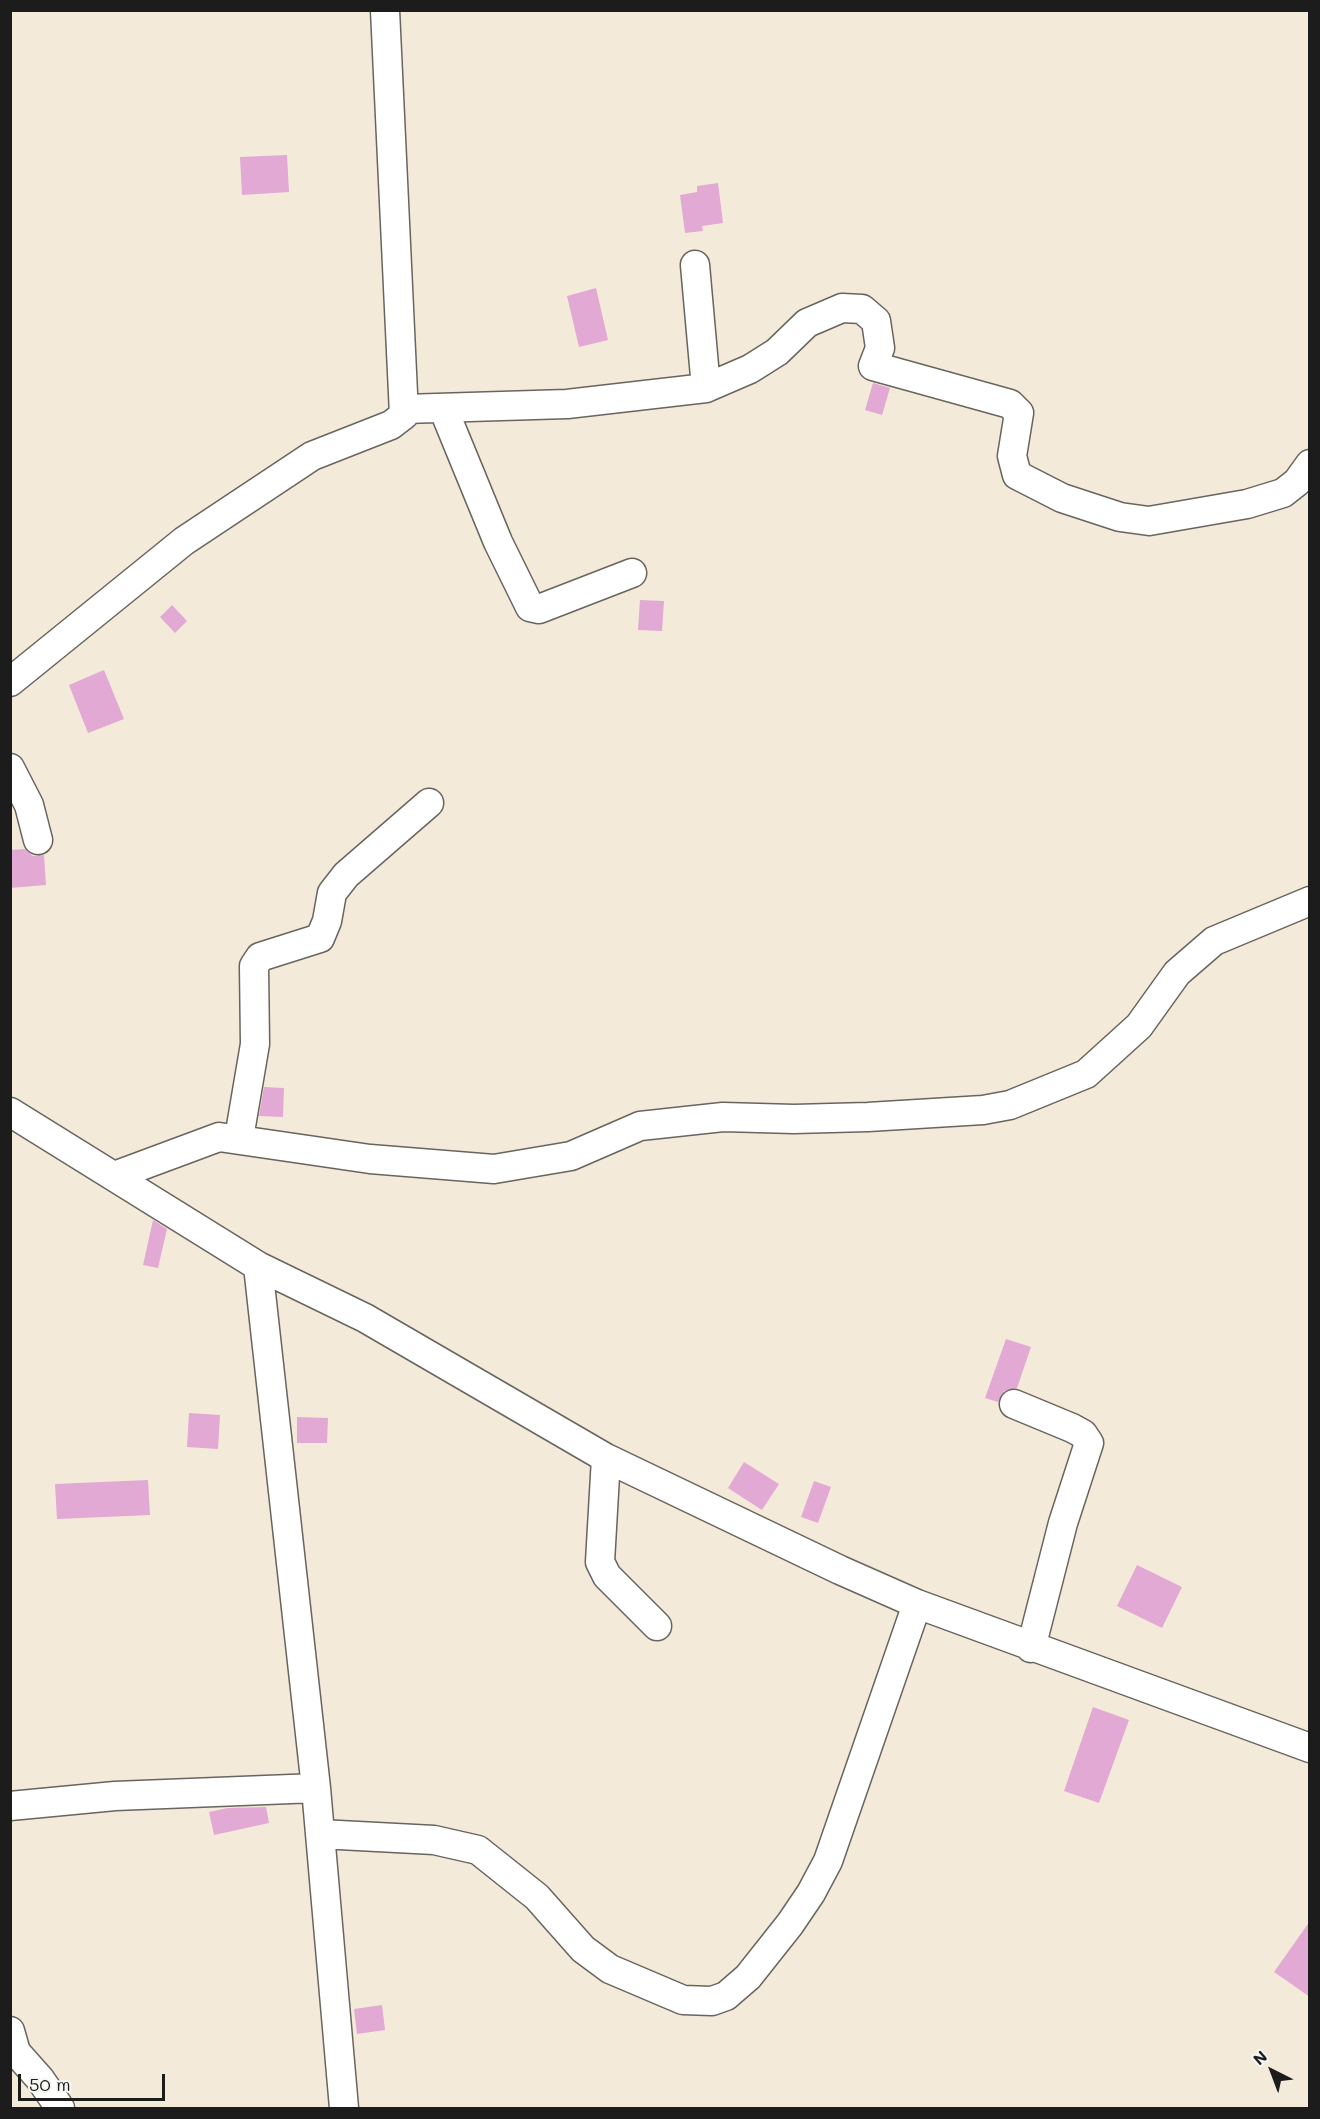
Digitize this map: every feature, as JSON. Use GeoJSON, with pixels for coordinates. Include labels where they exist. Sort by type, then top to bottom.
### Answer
{"type":"FeatureCollection","features":[{"type":"Feature","properties":{"kind":"street"},"geometry":{"type":"LineString","coordinates":[[10,682],[184,541],[312,456],[400,420],[404,409],[385,10]]}},
{"type":"Feature","properties":{"kind":"street"},"geometry":{"type":"LineString","coordinates":[[695,265],[706,388]]}},
{"type":"Feature","properties":{"kind":"street"},"geometry":{"type":"LineString","coordinates":[[404,409],[567,404],[706,388],[750,369],[777,352],[807,323],[842,309],[862,309],[876,321],[880,348],[873,366],[1010,404],[1018,413],[1012,456],[1017,475],[1062,498],[1120,517],[1149,521],[1247,504],[1283,493],[1297,482],[1310,464]]}},
{"type":"Feature","properties":{"kind":"street"},"geometry":{"type":"LineString","coordinates":[[442,408],[498,542],[530,607],[539,609],[632,573]]}},
{"type":"Feature","properties":{"kind":"street"},"geometry":{"type":"LineString","coordinates":[[10,768],[29,804],[38,840]]}},
{"type":"Feature","properties":{"kind":"street"},"geometry":{"type":"LineString","coordinates":[[239,1138],[255,1044],[254,966],[260,957],[320,938],[327,921],[332,893],[346,875],[429,803]]}},
{"type":"Feature","properties":{"kind":"street"},"geometry":{"type":"LineString","coordinates":[[114,1176],[219,1137],[239,1138],[370,1159],[494,1169],[571,1156],[640,1126],[723,1117],[794,1119],[868,1117],[983,1110],[1010,1105],[1086,1074],[1139,1026],[1177,973],[1214,941],[1310,900]]}},
{"type":"Feature","properties":{"kind":"street"},"geometry":{"type":"LineString","coordinates":[[10,1113],[258,1266],[365,1318],[606,1458],[840,1570],[917,1604],[1031,1648],[1310,1748]]}},
{"type":"Feature","properties":{"kind":"street"},"geometry":{"type":"LineString","coordinates":[[258,1266],[316,1788],[344,2109]]}},
{"type":"Feature","properties":{"kind":"street"},"geometry":{"type":"LineString","coordinates":[[1014,1404],[1072,1428],[1083,1434],[1089,1443],[1063,1523],[1031,1648]]}},
{"type":"Feature","properties":{"kind":"street"},"geometry":{"type":"LineString","coordinates":[[606,1458],[600,1562],[607,1576],[657,1626]]}},
{"type":"Feature","properties":{"kind":"street"},"geometry":{"type":"LineString","coordinates":[[320,1834],[434,1840],[478,1850],[537,1897],[583,1949],[603,1965],[683,2000],[712,2001],[726,1996],[748,1977],[790,1924],[811,1893],[828,1861],[917,1604]]}},
{"type":"Feature","properties":{"kind":"street"},"geometry":{"type":"LineString","coordinates":[[10,1806],[115,1796],[316,1788]]}},
{"type":"Feature","properties":{"kind":"street"},"geometry":{"type":"LineString","coordinates":[[10,2031],[16,2052],[40,2079],[60,2109]]}},
{"type":"Feature","properties":{"kind":"building"},"geometry":{"type":"Polygon","coordinates":[[[287,155],[289,192],[242,195],[240,157],[287,155]]]}},
{"type":"Feature","properties":{"kind":"building"},"geometry":{"type":"Polygon","coordinates":[[[718,183],[723,223],[702,226],[703,231],[685,233],[680,195],[697,192],[697,186],[718,183]]]}},
{"type":"Feature","properties":{"kind":"building"},"geometry":{"type":"Polygon","coordinates":[[[596,288],[608,340],[579,347],[567,296],[596,288]]]}},
{"type":"Feature","properties":{"kind":"building"},"geometry":{"type":"Polygon","coordinates":[[[873,383],[890,388],[882,415],[865,410],[873,383]]]}},
{"type":"Feature","properties":{"kind":"building"},"geometry":{"type":"Polygon","coordinates":[[[640,600],[664,601],[662,631],[638,630],[640,600]]]}},
{"type":"Feature","properties":{"kind":"building"},"geometry":{"type":"Polygon","coordinates":[[[172,605],[187,621],[175,633],[160,617],[172,605]]]}},
{"type":"Feature","properties":{"kind":"building"},"geometry":{"type":"Polygon","coordinates":[[[104,670],[124,719],[88,733],[69,685],[104,670]]]}},
{"type":"Feature","properties":{"kind":"building"},"geometry":{"type":"Polygon","coordinates":[[[25,849],[33,856],[44,855],[46,885],[10,888],[10,850],[25,849]]]}},
{"type":"Feature","properties":{"kind":"building"},"geometry":{"type":"Polygon","coordinates":[[[264,1087],[284,1088],[283,1117],[259,1116],[264,1087]]]}},
{"type":"Feature","properties":{"kind":"building"},"geometry":{"type":"Polygon","coordinates":[[[153,1220],[167,1229],[158,1268],[143,1265],[153,1220]]]}},
{"type":"Feature","properties":{"kind":"building"},"geometry":{"type":"Polygon","coordinates":[[[1006,1339],[1031,1347],[1017,1388],[1004,1391],[998,1402],[985,1398],[1006,1339]]]}},
{"type":"Feature","properties":{"kind":"building"},"geometry":{"type":"Polygon","coordinates":[[[189,1413],[220,1415],[218,1449],[187,1447],[189,1413]]]}},
{"type":"Feature","properties":{"kind":"building"},"geometry":{"type":"Polygon","coordinates":[[[297,1417],[328,1418],[327,1443],[297,1443],[297,1417]]]}},
{"type":"Feature","properties":{"kind":"building"},"geometry":{"type":"Polygon","coordinates":[[[744,1462],[779,1484],[762,1510],[728,1488],[744,1462]]]}},
{"type":"Feature","properties":{"kind":"building"},"geometry":{"type":"Polygon","coordinates":[[[148,1480],[150,1515],[57,1519],[55,1484],[148,1480]]]}},
{"type":"Feature","properties":{"kind":"building"},"geometry":{"type":"Polygon","coordinates":[[[814,1481],[831,1487],[818,1523],[801,1517],[814,1481]]]}},
{"type":"Feature","properties":{"kind":"building"},"geometry":{"type":"Polygon","coordinates":[[[1137,1565],[1182,1587],[1162,1628],[1117,1606],[1137,1565]]]}},
{"type":"Feature","properties":{"kind":"building"},"geometry":{"type":"Polygon","coordinates":[[[1093,1707],[1129,1720],[1099,1803],[1064,1791],[1093,1707]]]}},
{"type":"Feature","properties":{"kind":"building"},"geometry":{"type":"Polygon","coordinates":[[[266,1807],[269,1823],[214,1835],[209,1812],[228,1808],[266,1807]]]}},
{"type":"Feature","properties":{"kind":"building"},"geometry":{"type":"Polygon","coordinates":[[[1310,1921],[1310,1997],[1274,1972],[1310,1921]]]}},
{"type":"Feature","properties":{"kind":"building"},"geometry":{"type":"Polygon","coordinates":[[[382,2005],[385,2030],[357,2034],[354,2009],[382,2005]]]}}]}
